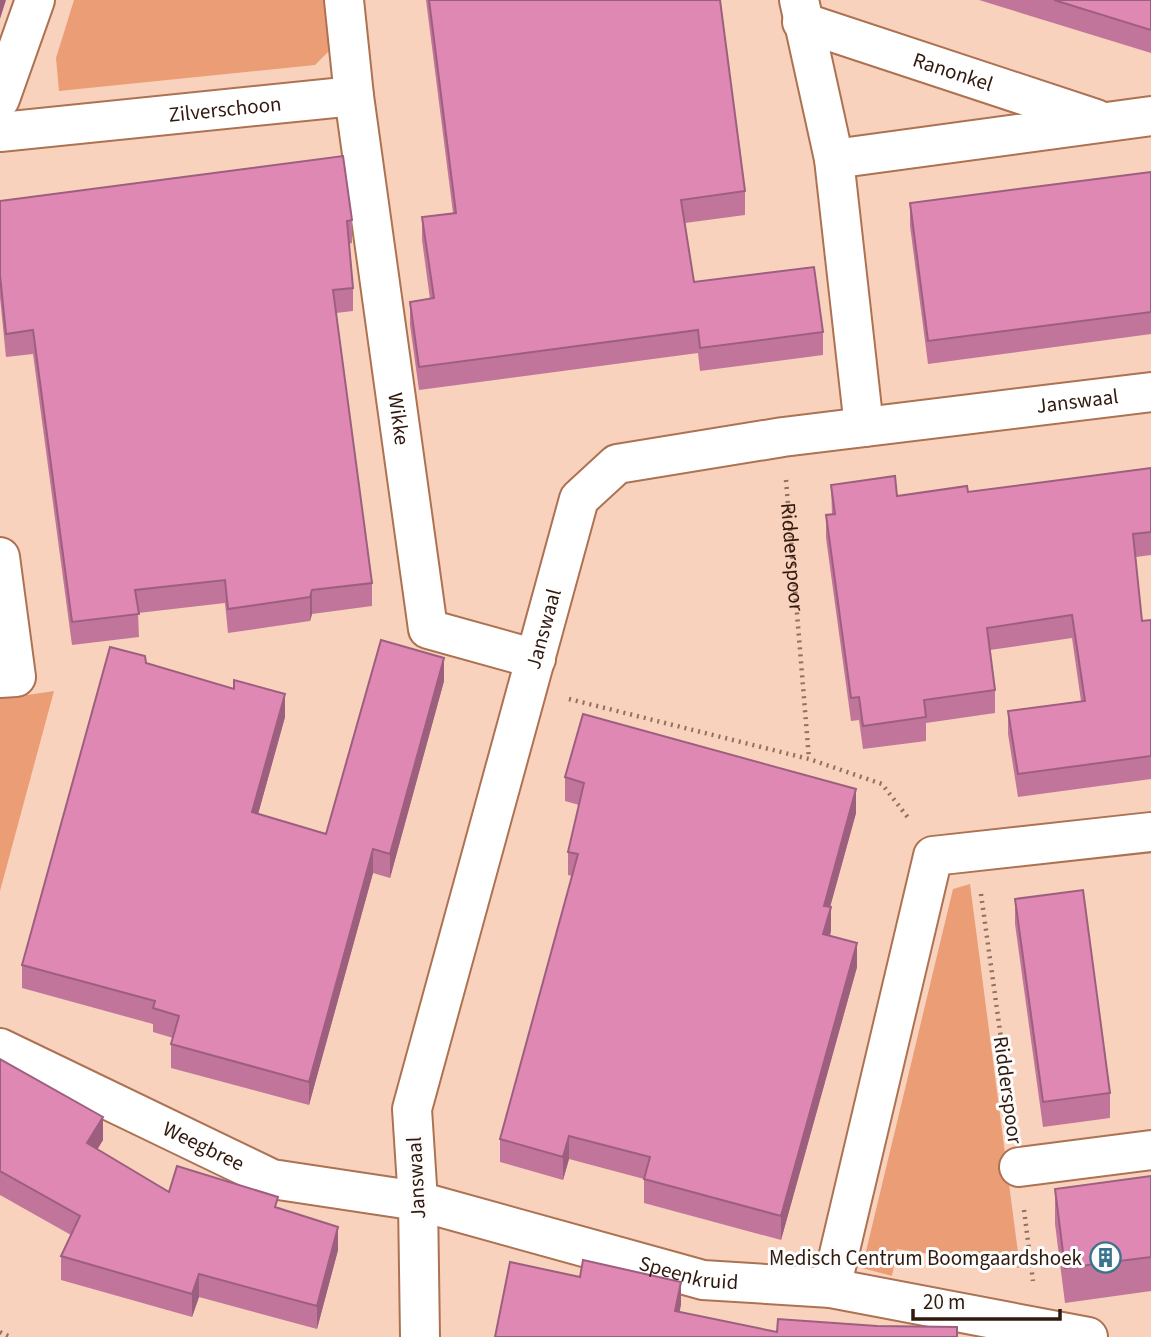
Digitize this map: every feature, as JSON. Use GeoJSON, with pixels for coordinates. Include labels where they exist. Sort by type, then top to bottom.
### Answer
{"type":"FeatureCollection","features":[{"type":"Feature","properties":{"kind":"street"},"geometry":{"type":"LineString","coordinates":[[0,99],[35,0]]}},
{"type":"Feature","properties":{"kind":"street"},"geometry":{"type":"LineString","coordinates":[[344,0],[354,96]]}},
{"type":"Feature","properties":{"kind":"street","name":"Ranonkel"},"geometry":{"type":"LineString","coordinates":[[800,11],[1105,122]]}},
{"type":"Feature","properties":{"kind":"street","name":"Ranonkel"},"geometry":{"type":"LineString","coordinates":[[800,11],[834,159],[864,427]]}},
{"type":"Feature","properties":{"kind":"street","name":"Zilverschoon"},"geometry":{"type":"LineString","coordinates":[[0,132],[354,96]]}},
{"type":"Feature","properties":{"kind":"street","name":"Wikke"},"geometry":{"type":"LineString","coordinates":[[354,96],[428,629],[531,674]]}},
{"type":"Feature","properties":{"kind":"street","name":"Ranonkel"},"geometry":{"type":"LineString","coordinates":[[834,159],[1151,117]]}},
{"type":"Feature","properties":{"kind":"street","name":"Janswaal"},"geometry":{"type":"LineString","coordinates":[[420,1337],[418,1201],[412,1109],[579,499],[617,464],[783,437],[1151,392]]}},
{"type":"Feature","properties":{"kind":"street"},"geometry":{"type":"LineString","coordinates":[[0,557],[16,677],[0,678]]}},
{"type":"Feature","properties":{"kind":"street"},"geometry":{"type":"LineString","coordinates":[[831,1288],[933,856],[1151,832]]}},
{"type":"Feature","properties":{"kind":"street","name":"Weegbree"},"geometry":{"type":"LineString","coordinates":[[0,1048],[272,1179],[418,1201]]}},
{"type":"Feature","properties":{"kind":"street"},"geometry":{"type":"LineString","coordinates":[[1019,1167],[1151,1150]]}},
{"type":"Feature","properties":{"kind":"street","name":"Speenkruid"},"geometry":{"type":"LineString","coordinates":[[418,1201],[703,1280],[831,1288],[1088,1337]]}},
{"type":"Feature","properties":{"kind":"path","name":"Ridderspoor"},"geometry":{"type":"LineString","coordinates":[[783,437],[809,759]]}},
{"type":"Feature","properties":{"kind":"path"},"geometry":{"type":"LineString","coordinates":[[531,674],[882,784],[933,856]]}},
{"type":"Feature","properties":{"kind":"path","name":"Ridderspoor"},"geometry":{"type":"LineString","coordinates":[[976,852],[1039,1328]]}},
{"type":"Feature","properties":{"kind":"path"},"geometry":{"type":"LineString","coordinates":[[0,1332],[10,1337]]}},
{"type":"Feature","properties":{"kind":"shaded area"},"geometry":{"type":"Polygon","coordinates":[[[74,0],[334,0],[335,45],[315,65],[59,91],[56,58],[74,0]]]}},
{"type":"Feature","properties":{"kind":"shaded area"},"geometry":{"type":"Polygon","coordinates":[[[54,691],[0,891],[0,699],[54,691]]]}},
{"type":"Feature","properties":{"kind":"shaded area"},"geometry":{"type":"Polygon","coordinates":[[[970,884],[1020,1268],[897,1249],[892,1276],[862,1268],[953,889],[970,884]]]}},
{"type":"Feature","properties":{"kind":"building"},"geometry":{"type":"Polygon","coordinates":[[[429,0],[720,0],[745,191],[681,200],[694,282],[814,267],[823,332],[700,348],[698,330],[419,367],[410,302],[434,298],[422,217],[456,213],[429,0]]]}},
{"type":"Feature","properties":{"kind":"building"},"geometry":{"type":"Polygon","coordinates":[[[1054,0],[1151,0],[1151,30],[1054,0]]]}},
{"type":"Feature","properties":{"kind":"building"},"geometry":{"type":"Polygon","coordinates":[[[343,156],[352,220],[347,221],[353,288],[333,290],[372,583],[312,590],[310,597],[228,609],[225,580],[135,590],[139,614],[72,622],[33,330],[6,334],[0,275],[0,201],[343,156]]]}},
{"type":"Feature","properties":{"kind":"building"},"geometry":{"type":"Polygon","coordinates":[[[1151,172],[1151,312],[928,341],[910,203],[1151,172]]]}},
{"type":"Feature","properties":{"kind":"building"},"geometry":{"type":"Polygon","coordinates":[[[1151,468],[1151,532],[1133,534],[1142,621],[1151,620],[1151,756],[1018,774],[1008,711],[1085,701],[1072,615],[987,628],[995,690],[924,700],[926,717],[863,726],[859,697],[851,698],[826,515],[835,514],[831,485],[895,476],[897,496],[967,486],[968,492],[1151,468]]]}},
{"type":"Feature","properties":{"kind":"building"},"geometry":{"type":"Polygon","coordinates":[[[381,640],[444,658],[390,854],[373,849],[309,1082],[171,1044],[179,1016],[153,1008],[155,1001],[22,965],[110,647],[145,656],[146,663],[234,689],[234,680],[285,694],[252,812],[326,834],[381,640]]]}},
{"type":"Feature","properties":{"kind":"building"},"geometry":{"type":"Polygon","coordinates":[[[583,714],[856,789],[824,906],[831,907],[823,934],[857,943],[781,1216],[644,1179],[650,1157],[569,1136],[563,1157],[500,1139],[578,854],[568,852],[584,783],[565,777],[583,714]]]}},
{"type":"Feature","properties":{"kind":"building"},"geometry":{"type":"Polygon","coordinates":[[[1083,890],[1110,1093],[1043,1102],[1015,899],[1083,890]]]}},
{"type":"Feature","properties":{"kind":"building"},"geometry":{"type":"Polygon","coordinates":[[[0,1059],[103,1117],[87,1143],[169,1192],[177,1166],[278,1197],[275,1207],[338,1227],[317,1306],[199,1274],[192,1294],[61,1256],[80,1216],[0,1171],[0,1059]]]}},
{"type":"Feature","properties":{"kind":"building"},"geometry":{"type":"Polygon","coordinates":[[[1151,1176],[1151,1257],[1065,1268],[1055,1189],[1151,1176]]]}},
{"type":"Feature","properties":{"kind":"building"},"geometry":{"type":"Polygon","coordinates":[[[583,1260],[681,1282],[675,1311],[777,1332],[778,1319],[877,1326],[957,1327],[957,1337],[495,1337],[510,1262],[580,1277],[583,1260]]]}},
{"type":"Feature","properties":{"kind":"place","name":"Medisch Centrum Boomgaardshoek"},"geometry":{"type":"Point","coordinates":[1105,1258]}}]}
